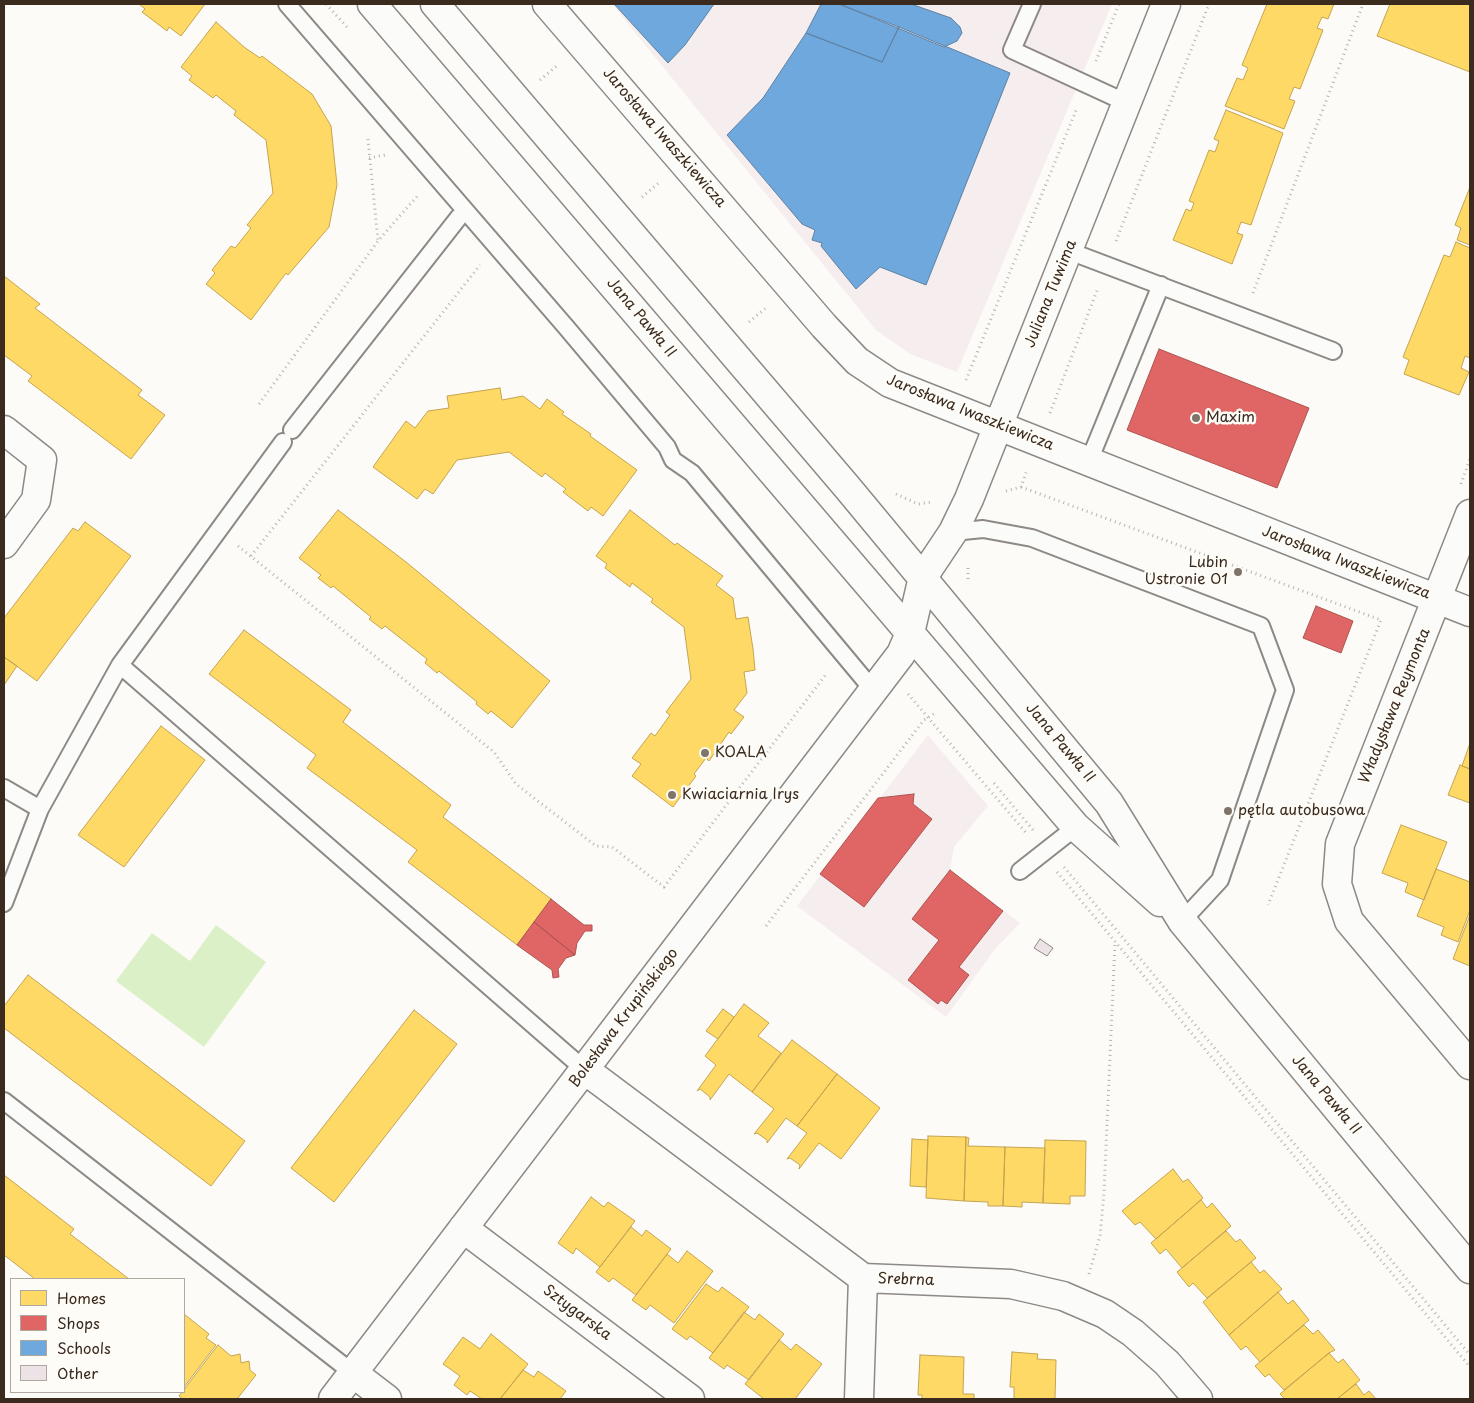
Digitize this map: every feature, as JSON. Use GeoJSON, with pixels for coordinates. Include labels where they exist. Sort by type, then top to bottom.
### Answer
{"type":"FeatureCollection","features":[{"type":"Feature","properties":{"kind":"street","name":"Jana Pawła II"},"geometry":{"type":"LineString","coordinates":[[372,4],[910,633],[960,694],[1076,827],[1182,921]]}},
{"type":"Feature","properties":{"kind":"street","name":"Jana Pawła II"},"geometry":{"type":"LineString","coordinates":[[435,4],[923,577],[1109,803],[1182,921],[1470,1269]]}},
{"type":"Feature","properties":{"kind":"street","name":"Jarosława Iwaszkiewicza"},"geometry":{"type":"LineString","coordinates":[[547,4],[684,161],[788,286],[857,361],[890,383],[1470,612]]}},
{"type":"Feature","properties":{"kind":"street","name":"Juliana Tuwima"},"geometry":{"type":"LineString","coordinates":[[923,577],[953,532],[969,499],[1166,4]]}},
{"type":"Feature","properties":{"kind":"street"},"geometry":{"type":"LineString","coordinates":[[4,430],[42,460],[36,500],[4,544]]}},
{"type":"Feature","properties":{"kind":"street","name":"Władysława Reymonta"},"geometry":{"type":"LineString","coordinates":[[1470,514],[1340,844],[1337,884],[1349,921],[1470,1065]]}},
{"type":"Feature","properties":{"kind":"street"},"geometry":{"type":"LineString","coordinates":[[910,633],[923,577]]}},
{"type":"Feature","properties":{"kind":"street","name":"Bolesława Krupińskiego"},"geometry":{"type":"LineString","coordinates":[[333,1399],[901,654],[910,633]]}},
{"type":"Feature","properties":{"kind":"street","name":"Srebrna"},"geometry":{"type":"LineString","coordinates":[[585,1070],[863,1278],[1011,1284],[1050,1292],[1081,1303],[1122,1324],[1148,1345],[1167,1363],[1198,1399]]}},
{"type":"Feature","properties":{"kind":"street","name":"Sztygarska"},"geometry":{"type":"LineString","coordinates":[[463,1228],[690,1399]]}},
{"type":"Feature","properties":{"kind":"street"},"geometry":{"type":"LineString","coordinates":[[859,1399],[863,1278]]}},
{"type":"Feature","properties":{"kind":"street"},"geometry":{"type":"LineString","coordinates":[[353,1373],[387,1399]]}},
{"type":"Feature","properties":{"kind":"lane"},"geometry":{"type":"LineString","coordinates":[[287,4],[436,175],[667,447],[672,460],[692,473],[873,690]]}},
{"type":"Feature","properties":{"kind":"lane"},"geometry":{"type":"LineString","coordinates":[[1032,4],[1012,50],[1127,102]]}},
{"type":"Feature","properties":{"kind":"lane"},"geometry":{"type":"LineString","coordinates":[[4,903],[11,862],[120,665],[288,436],[459,217]]}},
{"type":"Feature","properties":{"kind":"lane"},"geometry":{"type":"LineString","coordinates":[[1069,251],[1333,351]]}},
{"type":"Feature","properties":{"kind":"lane"},"geometry":{"type":"LineString","coordinates":[[1089,461],[1161,285]]}},
{"type":"Feature","properties":{"kind":"lane"},"geometry":{"type":"LineString","coordinates":[[953,532],[983,529],[1032,538],[1260,626],[1285,690],[1220,880],[1182,921]]}},
{"type":"Feature","properties":{"kind":"lane"},"geometry":{"type":"LineString","coordinates":[[120,665],[585,1070]]}},
{"type":"Feature","properties":{"kind":"lane"},"geometry":{"type":"LineString","coordinates":[[4,788],[40,809]]}},
{"type":"Feature","properties":{"kind":"lane"},"geometry":{"type":"LineString","coordinates":[[1020,871],[1076,827]]}},
{"type":"Feature","properties":{"kind":"lane"},"geometry":{"type":"LineString","coordinates":[[4,1101],[353,1373]]}},
{"type":"Feature","properties":{"kind":"path"},"geometry":{"type":"LineString","coordinates":[[966,381],[1119,4]]}},
{"type":"Feature","properties":{"kind":"path"},"geometry":{"type":"LineString","coordinates":[[968,586],[968,568],[999,493],[1021,487],[1209,4]]}},
{"type":"Feature","properties":{"kind":"path"},"geometry":{"type":"LineString","coordinates":[[1244,317],[1363,4]]}},
{"type":"Feature","properties":{"kind":"path"},"geometry":{"type":"LineString","coordinates":[[534,73],[546,87]]}},
{"type":"Feature","properties":{"kind":"path"},"geometry":{"type":"LineString","coordinates":[[259,404],[378,242],[436,175]]}},
{"type":"Feature","properties":{"kind":"path"},"geometry":{"type":"LineString","coordinates":[[635,190],[647,205]]}},
{"type":"Feature","properties":{"kind":"path"},"geometry":{"type":"LineString","coordinates":[[251,556],[496,245]]}},
{"type":"Feature","properties":{"kind":"path"},"geometry":{"type":"LineString","coordinates":[[742,316],[755,330]]}},
{"type":"Feature","properties":{"kind":"path"},"geometry":{"type":"LineString","coordinates":[[1460,485],[1470,459]]}},
{"type":"Feature","properties":{"kind":"path"},"geometry":{"type":"LineString","coordinates":[[893,492],[903,499],[918,504],[935,501]]}},
{"type":"Feature","properties":{"kind":"path"},"geometry":{"type":"LineString","coordinates":[[218,531],[494,752],[516,784],[596,846],[612,846],[664,887],[842,654]]}},
{"type":"Feature","properties":{"kind":"path"},"geometry":{"type":"LineString","coordinates":[[890,667],[927,717],[1045,851],[1470,1355]]}},
{"type":"Feature","properties":{"kind":"path"},"geometry":{"type":"LineString","coordinates":[[766,926],[927,717],[960,694]]}},
{"type":"Feature","properties":{"kind":"path"},"geometry":{"type":"LineString","coordinates":[[929,707],[942,721]]}},
{"type":"Feature","properties":{"kind":"path"},"geometry":{"type":"LineString","coordinates":[[992,781],[1115,941],[1470,1367]]}},
{"type":"Feature","properties":{"kind":"path"},"geometry":{"type":"LineString","coordinates":[[1081,1303],[1100,1236],[1103,1207],[1115,941]]}},
{"type":"Feature","properties":{"kind":"shaded area"},"geometry":{"type":"Polygon","coordinates":[[[612,4],[1112,4],[957,372],[910,354],[876,330],[612,4]]]}},
{"type":"Feature","properties":{"kind":"shaded area"},"geometry":{"type":"Polygon","coordinates":[[[928,735],[988,806],[954,847],[950,870],[1020,923],[995,949],[946,1017],[797,906],[928,735]]]}},
{"type":"Feature","properties":{"kind":"green space"},"geometry":{"type":"Polygon","coordinates":[[[216,925],[266,962],[204,1047],[116,981],[152,933],[190,961],[216,925]]]}},
{"type":"Feature","properties":{"kind":"building: Homes"},"geometry":{"type":"Polygon","coordinates":[[[139,4],[205,4],[181,36],[169,27],[167,31],[142,12],[145,9],[139,4]]]}},
{"type":"Feature","properties":{"kind":"building: Homes"},"geometry":{"type":"Polygon","coordinates":[[[1267,4],[1334,4],[1328,19],[1322,17],[1317,28],[1323,30],[1300,89],[1294,87],[1289,99],[1295,101],[1284,129],[1225,106],[1237,78],[1243,80],[1248,68],[1242,65],[1267,4]]]}},
{"type":"Feature","properties":{"kind":"building: Homes"},"geometry":{"type":"Polygon","coordinates":[[[1390,4],[1470,4],[1470,72],[1377,36],[1390,4]]]}},
{"type":"Feature","properties":{"kind":"building: Homes"},"geometry":{"type":"Polygon","coordinates":[[[216,22],[244,47],[260,58],[262,56],[312,94],[331,126],[337,185],[329,227],[288,275],[286,273],[251,320],[206,284],[215,273],[212,270],[231,246],[235,248],[251,228],[247,225],[273,193],[266,140],[234,115],[236,111],[216,95],[213,98],[189,80],[192,76],[181,67],[216,22]]]}},
{"type":"Feature","properties":{"kind":"building: Homes"},"geometry":{"type":"Polygon","coordinates":[[[1226,110],[1283,133],[1251,225],[1241,222],[1237,233],[1243,235],[1232,264],[1173,240],[1186,209],[1191,211],[1194,203],[1189,201],[1209,150],[1215,152],[1219,141],[1214,139],[1226,110]]]}},
{"type":"Feature","properties":{"kind":"building: Homes"},"geometry":{"type":"Polygon","coordinates":[[[1470,187],[1470,245],[1457,240],[1461,228],[1455,225],[1470,187]]]}},
{"type":"Feature","properties":{"kind":"building: Homes"},"geometry":{"type":"Polygon","coordinates":[[[1456,242],[1470,248],[1470,358],[1465,356],[1461,368],[1469,372],[1459,395],[1404,374],[1409,360],[1403,357],[1444,255],[1450,257],[1456,242]]]}},
{"type":"Feature","properties":{"kind":"building: Homes"},"geometry":{"type":"Polygon","coordinates":[[[4,276],[40,304],[35,308],[142,390],[138,395],[165,415],[131,459],[28,381],[32,376],[4,355],[4,276]]]}},
{"type":"Feature","properties":{"kind":"building: Homes"},"geometry":{"type":"Polygon","coordinates":[[[500,388],[502,400],[523,396],[540,409],[547,399],[564,412],[562,414],[637,470],[603,516],[591,507],[588,511],[563,492],[566,489],[545,473],[542,477],[509,452],[457,460],[433,494],[425,489],[417,499],[373,467],[406,421],[415,428],[428,411],[449,408],[447,396],[500,388]]]}},
{"type":"Feature","properties":{"kind":"building: Homes"},"geometry":{"type":"Polygon","coordinates":[[[338,510],[406,562],[550,681],[512,728],[491,711],[488,714],[476,704],[477,702],[439,671],[437,673],[425,663],[427,659],[385,626],[382,629],[369,619],[371,617],[333,586],[331,588],[318,578],[321,575],[299,558],[338,510]]]}},
{"type":"Feature","properties":{"kind":"building: Homes"},"geometry":{"type":"Polygon","coordinates":[[[630,510],[675,545],[677,543],[723,576],[716,585],[733,598],[736,619],[748,617],[753,649],[755,670],[744,672],[747,693],[734,710],[744,717],[731,734],[729,732],[709,761],[706,758],[694,774],[696,776],[673,807],[632,776],[641,764],[632,758],[651,733],[655,736],[670,715],[666,712],[691,679],[684,627],[651,602],[653,599],[632,583],[630,587],[605,568],[607,564],[596,556],[630,510]]]}},
{"type":"Feature","properties":{"kind":"building: Homes"},"geometry":{"type":"Polygon","coordinates":[[[85,522],[131,556],[37,681],[4,657],[4,618],[73,528],[78,531],[85,522]]]}},
{"type":"Feature","properties":{"kind":"building: Homes"},"geometry":{"type":"Polygon","coordinates":[[[244,630],[351,710],[343,722],[451,805],[443,817],[551,899],[517,945],[408,862],[417,850],[307,768],[316,755],[209,674],[244,630]]]}},
{"type":"Feature","properties":{"kind":"building: Homes"},"geometry":{"type":"Polygon","coordinates":[[[4,657],[17,666],[4,685],[4,657]]]}},
{"type":"Feature","properties":{"kind":"building: Homes"},"geometry":{"type":"Polygon","coordinates":[[[161,726],[205,760],[124,867],[78,835],[161,726]]]}},
{"type":"Feature","properties":{"kind":"building: Homes"},"geometry":{"type":"Polygon","coordinates":[[[1470,743],[1470,769],[1462,766],[1470,743]]]}},
{"type":"Feature","properties":{"kind":"building: Homes"},"geometry":{"type":"Polygon","coordinates":[[[1460,765],[1470,769],[1470,803],[1448,795],[1460,765]]]}},
{"type":"Feature","properties":{"kind":"building: Homes"},"geometry":{"type":"Polygon","coordinates":[[[1401,825],[1447,842],[1424,900],[1405,892],[1408,883],[1382,873],[1401,825]]]}},
{"type":"Feature","properties":{"kind":"building: Homes"},"geometry":{"type":"Polygon","coordinates":[[[1436,869],[1470,882],[1470,910],[1458,942],[1441,935],[1444,927],[1417,916],[1436,869]]]}},
{"type":"Feature","properties":{"kind":"building: Homes"},"geometry":{"type":"Polygon","coordinates":[[[1470,915],[1470,966],[1453,959],[1470,915]]]}},
{"type":"Feature","properties":{"kind":"building: Homes"},"geometry":{"type":"Polygon","coordinates":[[[28,975],[245,1141],[211,1186],[4,1028],[4,1006],[28,975]]]}},
{"type":"Feature","properties":{"kind":"building: Homes"},"geometry":{"type":"Polygon","coordinates":[[[744,1004],[769,1023],[758,1036],[781,1053],[752,1092],[729,1074],[710,1100],[710,1097],[700,1089],[697,1091],[716,1065],[705,1056],[744,1004]]]}},
{"type":"Feature","properties":{"kind":"building: Homes"},"geometry":{"type":"Polygon","coordinates":[[[723,1009],[734,1017],[718,1039],[706,1031],[723,1009]]]}},
{"type":"Feature","properties":{"kind":"building: Homes"},"geometry":{"type":"Polygon","coordinates":[[[414,1010],[457,1044],[334,1202],[291,1168],[414,1010]]]}},
{"type":"Feature","properties":{"kind":"building: Homes"},"geometry":{"type":"Polygon","coordinates":[[[792,1040],[837,1074],[797,1126],[786,1118],[767,1143],[767,1140],[757,1133],[754,1134],[774,1109],[752,1092],[792,1040]]]}},
{"type":"Feature","properties":{"kind":"building: Homes"},"geometry":{"type":"Polygon","coordinates":[[[837,1074],[880,1108],[841,1159],[819,1143],[799,1169],[800,1165],[790,1158],[787,1159],[807,1133],[797,1126],[837,1074]]]}},
{"type":"Feature","properties":{"kind":"building: Homes"},"geometry":{"type":"Polygon","coordinates":[[[928,1136],[966,1137],[964,1201],[926,1198],[928,1136]]]}},
{"type":"Feature","properties":{"kind":"building: Homes"},"geometry":{"type":"Polygon","coordinates":[[[966,1137],[969,1138],[968,1146],[1005,1147],[1003,1206],[988,1206],[988,1202],[964,1201],[966,1137]]]}},
{"type":"Feature","properties":{"kind":"building: Homes"},"geometry":{"type":"Polygon","coordinates":[[[912,1139],[928,1140],[926,1187],[910,1186],[912,1139]]]}},
{"type":"Feature","properties":{"kind":"building: Homes"},"geometry":{"type":"Polygon","coordinates":[[[1045,1140],[1086,1141],[1085,1196],[1070,1196],[1070,1204],[1043,1203],[1045,1140]]]}},
{"type":"Feature","properties":{"kind":"building: Homes"},"geometry":{"type":"Polygon","coordinates":[[[1005,1147],[1045,1148],[1043,1203],[1022,1202],[1022,1207],[1003,1206],[1005,1147]]]}},
{"type":"Feature","properties":{"kind":"building: Homes"},"geometry":{"type":"Polygon","coordinates":[[[1173,1169],[1183,1182],[1188,1179],[1203,1198],[1156,1239],[1140,1222],[1135,1225],[1122,1211],[1173,1169]]]}},
{"type":"Feature","properties":{"kind":"building: Homes"},"geometry":{"type":"Polygon","coordinates":[[[4,1175],[74,1229],[70,1234],[128,1278],[34,1278],[4,1255],[4,1175]]]}},
{"type":"Feature","properties":{"kind":"building: Homes"},"geometry":{"type":"Polygon","coordinates":[[[591,1197],[604,1207],[608,1202],[635,1221],[600,1267],[576,1248],[573,1254],[558,1243],[591,1197]]]}},
{"type":"Feature","properties":{"kind":"building: Homes"},"geometry":{"type":"Polygon","coordinates":[[[1201,1200],[1207,1208],[1212,1203],[1231,1226],[1182,1268],[1166,1249],[1160,1254],[1151,1243],[1201,1200]]]}},
{"type":"Feature","properties":{"kind":"building: Homes"},"geometry":{"type":"Polygon","coordinates":[[[631,1227],[642,1236],[646,1230],[671,1249],[636,1295],[613,1278],[609,1282],[596,1272],[631,1227]]]}},
{"type":"Feature","properties":{"kind":"building: Homes"},"geometry":{"type":"Polygon","coordinates":[[[1226,1231],[1236,1242],[1240,1239],[1256,1258],[1207,1298],[1193,1283],[1189,1287],[1177,1272],[1226,1231]]]}},
{"type":"Feature","properties":{"kind":"building: Homes"},"geometry":{"type":"Polygon","coordinates":[[[687,1251],[713,1271],[674,1323],[650,1305],[646,1310],[632,1300],[667,1254],[678,1263],[687,1251]]]}},
{"type":"Feature","properties":{"kind":"building: Homes"},"geometry":{"type":"Polygon","coordinates":[[[1251,1262],[1260,1273],[1264,1270],[1282,1289],[1229,1335],[1203,1302],[1251,1262]]]}},
{"type":"Feature","properties":{"kind":"building: Homes"},"geometry":{"type":"Polygon","coordinates":[[[706,1284],[718,1292],[722,1287],[749,1307],[713,1353],[690,1336],[687,1340],[672,1329],[706,1284]]]}},
{"type":"Feature","properties":{"kind":"building: Homes"},"geometry":{"type":"Polygon","coordinates":[[[1278,1292],[1288,1304],[1293,1300],[1309,1320],[1260,1362],[1246,1346],[1241,1350],[1229,1335],[1278,1292]]]}},
{"type":"Feature","properties":{"kind":"building: Homes"},"geometry":{"type":"Polygon","coordinates":[[[744,1312],[755,1320],[759,1314],[784,1334],[749,1380],[727,1365],[724,1369],[709,1358],[744,1312]]]}},
{"type":"Feature","properties":{"kind":"building: Homes"},"geometry":{"type":"Polygon","coordinates":[[[185,1315],[209,1334],[206,1338],[216,1345],[185,1386],[185,1315]]]}},
{"type":"Feature","properties":{"kind":"building: Homes"},"geometry":{"type":"Polygon","coordinates":[[[1304,1325],[1313,1334],[1318,1330],[1335,1350],[1284,1390],[1269,1374],[1265,1377],[1255,1366],[1304,1325]]]}},
{"type":"Feature","properties":{"kind":"building: Homes"},"geometry":{"type":"Polygon","coordinates":[[[491,1334],[528,1364],[500,1399],[482,1399],[470,1391],[467,1395],[454,1385],[460,1376],[443,1364],[463,1337],[480,1349],[491,1334]]]}},
{"type":"Feature","properties":{"kind":"building: Homes"},"geometry":{"type":"Polygon","coordinates":[[[779,1340],[791,1350],[796,1344],[822,1364],[795,1399],[764,1399],[745,1384],[779,1340]]]}},
{"type":"Feature","properties":{"kind":"building: Homes"},"geometry":{"type":"Polygon","coordinates":[[[218,1345],[231,1356],[240,1354],[241,1363],[249,1361],[250,1370],[256,1375],[237,1399],[183,1399],[179,1396],[181,1393],[185,1393],[185,1388],[218,1345]]]}},
{"type":"Feature","properties":{"kind":"building: Homes"},"geometry":{"type":"Polygon","coordinates":[[[1012,1352],[1038,1354],[1037,1359],[1056,1360],[1055,1399],[1014,1399],[1014,1387],[1010,1387],[1012,1352]]]}},
{"type":"Feature","properties":{"kind":"building: Homes"},"geometry":{"type":"Polygon","coordinates":[[[1329,1353],[1338,1363],[1343,1359],[1360,1380],[1337,1399],[1285,1399],[1280,1394],[1329,1353]]]}},
{"type":"Feature","properties":{"kind":"building: Homes"},"geometry":{"type":"Polygon","coordinates":[[[920,1355],[964,1357],[963,1394],[974,1394],[974,1399],[922,1399],[922,1395],[918,1395],[920,1355]]]}},
{"type":"Feature","properties":{"kind":"building: Homes"},"geometry":{"type":"Polygon","coordinates":[[[523,1370],[534,1377],[538,1371],[566,1391],[560,1399],[500,1399],[523,1370]]]}},
{"type":"Feature","properties":{"kind":"building: Homes"},"geometry":{"type":"Polygon","coordinates":[[[1356,1384],[1364,1395],[1369,1391],[1376,1399],[1337,1399],[1356,1384]]]}},
{"type":"Feature","properties":{"kind":"building: Shops"},"geometry":{"type":"Polygon","coordinates":[[[1159,349],[1309,408],[1277,488],[1127,430],[1159,349]]]}},
{"type":"Feature","properties":{"kind":"building: Shops"},"geometry":{"type":"Polygon","coordinates":[[[1316,606],[1353,621],[1341,653],[1303,638],[1316,606]]]}},
{"type":"Feature","properties":{"kind":"building: Shops"},"geometry":{"type":"Polygon","coordinates":[[[914,794],[913,804],[932,819],[864,907],[820,874],[878,798],[914,794]]]}},
{"type":"Feature","properties":{"kind":"building: Shops"},"geometry":{"type":"Polygon","coordinates":[[[950,870],[1003,911],[959,967],[969,975],[947,1004],[941,1000],[938,1004],[908,980],[939,940],[912,919],[950,870]]]}},
{"type":"Feature","properties":{"kind":"building: Shops"},"geometry":{"type":"Polygon","coordinates":[[[551,899],[584,925],[592,925],[592,931],[585,931],[577,943],[575,955],[534,922],[551,899]]]}},
{"type":"Feature","properties":{"kind":"building: Shops"},"geometry":{"type":"Polygon","coordinates":[[[534,922],[575,955],[566,958],[558,969],[559,977],[553,978],[552,970],[517,945],[534,922]]]}},
{"type":"Feature","properties":{"kind":"building: Schools"},"geometry":{"type":"Polygon","coordinates":[[[614,4],[714,4],[685,45],[668,63],[614,4]]]}},
{"type":"Feature","properties":{"kind":"building: Schools"},"geometry":{"type":"Polygon","coordinates":[[[821,4],[839,4],[899,27],[882,62],[806,33],[821,4]]]}},
{"type":"Feature","properties":{"kind":"building: Schools"},"geometry":{"type":"Polygon","coordinates":[[[839,4],[911,4],[951,18],[960,27],[962,33],[957,41],[944,47],[839,4]]]}},
{"type":"Feature","properties":{"kind":"building: Schools"},"geometry":{"type":"Polygon","coordinates":[[[899,27],[1010,73],[926,285],[880,267],[856,289],[821,246],[822,243],[812,240],[815,230],[802,224],[727,135],[763,98],[806,33],[882,62],[899,27]]]}},
{"type":"Feature","properties":{"kind":"building: Other"},"geometry":{"type":"Polygon","coordinates":[[[1040,939],[1053,948],[1047,956],[1034,948],[1040,939]]]}},
{"type":"Feature","properties":{"kind":"place","name":"Maxim"},"geometry":{"type":"Point","coordinates":[1196,418]}},
{"type":"Feature","properties":{"kind":"place","name":"Lubin Ustronie 01"},"geometry":{"type":"Point","coordinates":[1238,572]}},
{"type":"Feature","properties":{"kind":"place","name":"KOALA"},"geometry":{"type":"Point","coordinates":[705,753]}},
{"type":"Feature","properties":{"kind":"place","name":"Kwiaciarnia Irys"},"geometry":{"type":"Point","coordinates":[672,795]}},
{"type":"Feature","properties":{"kind":"place","name":"pętla autobusowa"},"geometry":{"type":"Point","coordinates":[1228,811]}}]}
